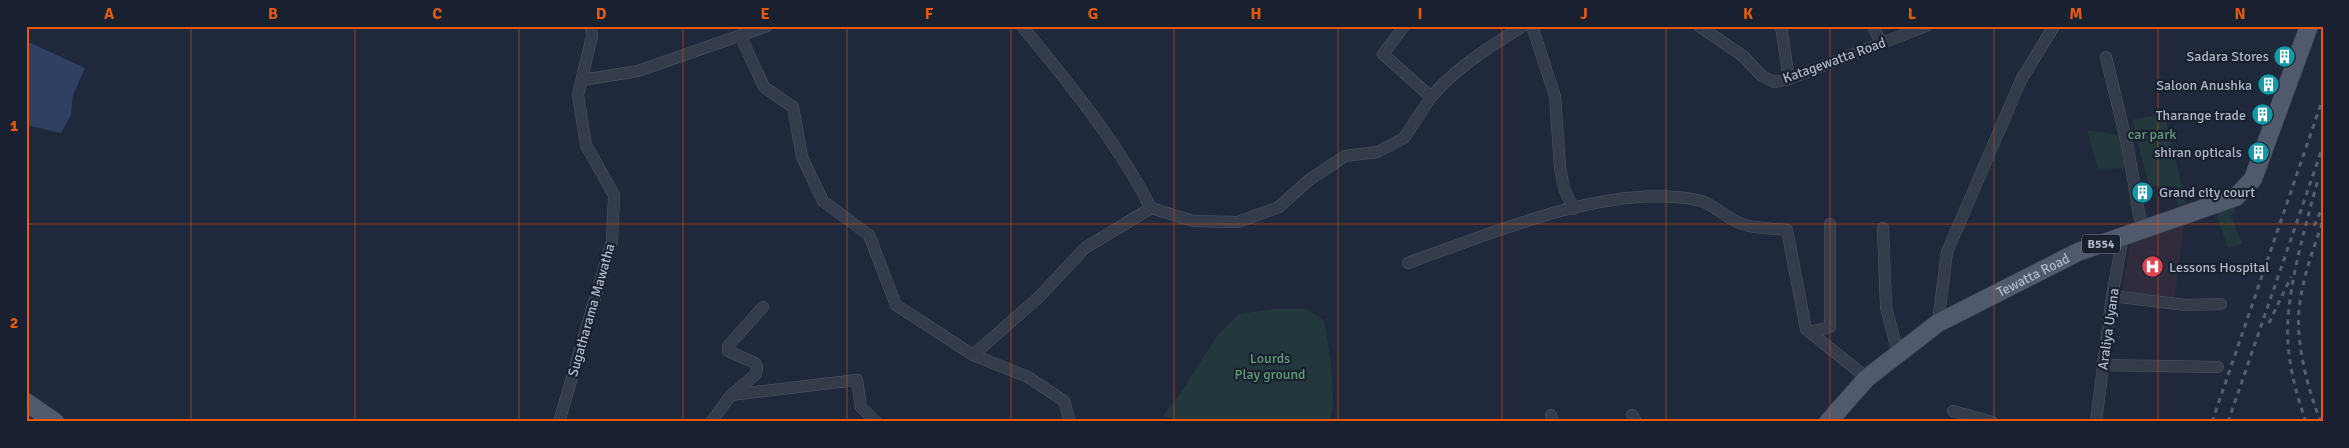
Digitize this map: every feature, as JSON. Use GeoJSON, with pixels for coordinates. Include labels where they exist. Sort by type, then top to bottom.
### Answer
{"type":"FeatureCollection","features":[{"type":"Feature","properties":{"kind":"main road","name":"Tewatta Road"},"geometry":{"type":"LineString","coordinates":[[1828,422],[1867,378],[1938,323],[2078,252],[2236,197],[2253,179],[2308,26]]}},
{"type":"Feature","properties":{"kind":"main road"},"geometry":{"type":"LineString","coordinates":[[26,402],[55,422]]}},
{"type":"Feature","properties":{"kind":"street","name":"Sugatharama Mawatha"},"geometry":{"type":"LineString","coordinates":[[559,422],[612,240],[614,195],[586,144],[578,95],[592,36],[591,26]]}},
{"type":"Feature","properties":{"kind":"street"},"geometry":{"type":"LineString","coordinates":[[582,80],[638,71],[741,37],[767,26]]}},
{"type":"Feature","properties":{"kind":"street"},"geometry":{"type":"LineString","coordinates":[[1022,26],[1066,79],[1129,168],[1151,208],[1192,221],[1238,222],[1279,207],[1309,180],[1345,156],[1376,152],[1404,138],[1431,97],[1448,77],[1476,56],[1523,26]]}},
{"type":"Feature","properties":{"kind":"street"},"geometry":{"type":"LineString","coordinates":[[1404,26],[1383,54],[1431,97]]}},
{"type":"Feature","properties":{"kind":"street"},"geometry":{"type":"LineString","coordinates":[[1532,26],[1555,96],[1560,168],[1564,188],[1573,209]]}},
{"type":"Feature","properties":{"kind":"street","name":"Katagewatta Road"},"geometry":{"type":"LineString","coordinates":[[1699,26],[1743,56],[1762,76],[1774,82],[1789,80],[1926,26]]}},
{"type":"Feature","properties":{"kind":"street"},"geometry":{"type":"LineString","coordinates":[[1781,26],[1789,80]]}},
{"type":"Feature","properties":{"kind":"street"},"geometry":{"type":"LineString","coordinates":[[1873,26],[1881,44]]}},
{"type":"Feature","properties":{"kind":"street"},"geometry":{"type":"LineString","coordinates":[[1938,323],[1947,252],[2021,80],[2054,26]]}},
{"type":"Feature","properties":{"kind":"street"},"geometry":{"type":"LineString","coordinates":[[741,37],[764,87],[793,107],[802,156],[823,201],[869,235],[896,305],[973,354],[1028,377],[1064,401],[1070,422]]}},
{"type":"Feature","properties":{"kind":"street"},"geometry":{"type":"LineString","coordinates":[[2106,57],[2128,148],[2142,230]]}},
{"type":"Feature","properties":{"kind":"street"},"geometry":{"type":"LineString","coordinates":[[1408,263],[1541,217],[1620,198],[1675,197],[1705,202],[1728,218],[1744,225],[1787,230],[1806,329],[1867,378]]}},
{"type":"Feature","properties":{"kind":"street"},"geometry":{"type":"LineString","coordinates":[[973,354],[1039,297],[1085,248],[1151,208]]}},
{"type":"Feature","properties":{"kind":"street"},"geometry":{"type":"LineString","coordinates":[[1809,332],[1830,327],[1830,224]]}},
{"type":"Feature","properties":{"kind":"street"},"geometry":{"type":"LineString","coordinates":[[1883,228],[1886,307],[1898,354]]}},
{"type":"Feature","properties":{"kind":"street","name":"Araliya Uyana"},"geometry":{"type":"LineString","coordinates":[[2096,422],[2112,296],[2123,236]]}},
{"type":"Feature","properties":{"kind":"street"},"geometry":{"type":"LineString","coordinates":[[2112,296],[2185,305],[2221,304]]}},
{"type":"Feature","properties":{"kind":"street"},"geometry":{"type":"LineString","coordinates":[[711,422],[731,395],[756,374],[757,367],[755,363],[728,350],[728,346],[763,308]]}},
{"type":"Feature","properties":{"kind":"street"},"geometry":{"type":"LineString","coordinates":[[2102,365],[2218,367]]}},
{"type":"Feature","properties":{"kind":"street"},"geometry":{"type":"LineString","coordinates":[[731,395],[857,380],[861,407],[876,422]]}},
{"type":"Feature","properties":{"kind":"street"},"geometry":{"type":"LineString","coordinates":[[1953,411],[1992,422]]}},
{"type":"Feature","properties":{"kind":"shaded area","name":"Lessons Hospital"},"geometry":{"type":"Polygon","coordinates":[[[2182,220],[2184,227],[2174,303],[2121,295],[2131,239],[2182,220]]]}},
{"type":"Feature","properties":{"kind":"green space","name":"car park"},"geometry":{"type":"Polygon","coordinates":[[[2164,113],[2186,203],[2178,206],[2174,186],[2149,186],[2132,120],[2164,113]]]}},
{"type":"Feature","properties":{"kind":"green space","name":"car park"},"geometry":{"type":"Polygon","coordinates":[[[2087,130],[2126,136],[2138,219],[2133,220],[2125,168],[2098,169],[2087,130]]]}},
{"type":"Feature","properties":{"kind":"green space"},"geometry":{"type":"Polygon","coordinates":[[[2232,207],[2236,210],[2231,216],[2242,244],[2228,248],[2217,217],[2219,216],[2217,210],[2232,207]]]}},
{"type":"Feature","properties":{"kind":"green space","name":"Lourds Play ground"},"geometry":{"type":"Polygon","coordinates":[[[1274,309],[1306,309],[1324,320],[1333,387],[1333,400],[1328,422],[1185,422],[1163,416],[1182,391],[1217,336],[1239,314],[1274,309]]]}},
{"type":"Feature","properties":{"kind":"water"},"geometry":{"type":"Polygon","coordinates":[[[26,41],[85,68],[73,95],[71,115],[61,133],[26,125],[26,41]]]}},
{"type":"Feature","properties":{"kind":"railway"},"geometry":{"type":"LineString","coordinates":[[2212,422],[2323,98]]}},
{"type":"Feature","properties":{"kind":"railway"},"geometry":{"type":"LineString","coordinates":[[2228,422],[2323,146]]}},
{"type":"Feature","properties":{"kind":"railway"},"geometry":{"type":"LineString","coordinates":[[2306,422],[2292,374],[2288,344],[2288,325],[2289,305],[2297,261],[2318,179]]}},
{"type":"Feature","properties":{"kind":"railway"},"geometry":{"type":"LineString","coordinates":[[2314,226],[2323,206]]}},
{"type":"Feature","properties":{"kind":"railway"},"geometry":{"type":"LineString","coordinates":[[2321,422],[2312,396],[2301,352],[2299,310],[2305,276],[2323,221]]}},
{"type":"Feature","properties":{"kind":"railway"},"geometry":{"type":"LineString","coordinates":[[2269,323],[2291,277]]}},
{"type":"Feature","properties":{"kind":"place","name":"Sadara Stores"},"geometry":{"type":"Point","coordinates":[2285,56]}},
{"type":"Feature","properties":{"kind":"place","name":"Saloon Anushka"},"geometry":{"type":"Point","coordinates":[2268,85]}},
{"type":"Feature","properties":{"kind":"place","name":"Tharange trade"},"geometry":{"type":"Point","coordinates":[2262,115]}},
{"type":"Feature","properties":{"kind":"place","name":"shiran opticals"},"geometry":{"type":"Point","coordinates":[2258,152]}},
{"type":"Feature","properties":{"kind":"place","name":"Grand city court"},"geometry":{"type":"Point","coordinates":[2143,192]}},
{"type":"Feature","properties":{"kind":"place","name":"Lessons Hospital"},"geometry":{"type":"Point","coordinates":[2153,267]}}]}
